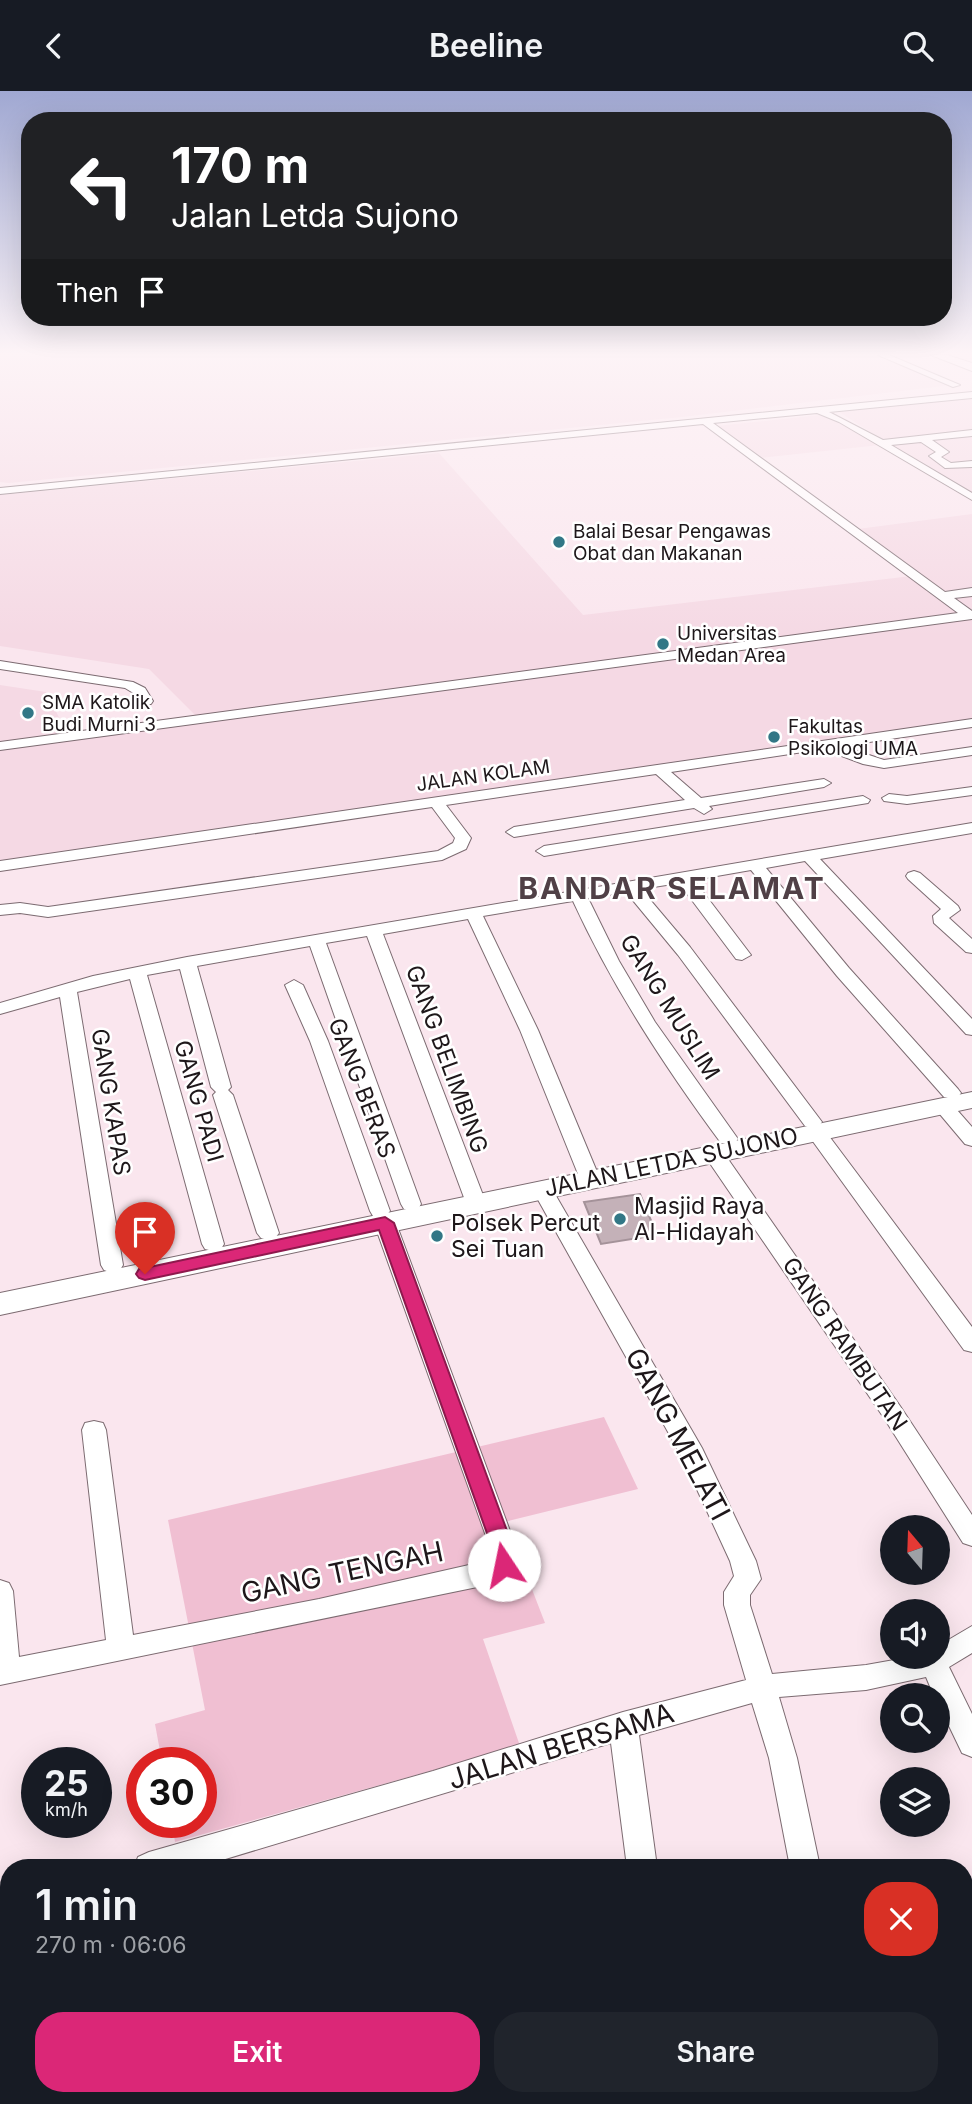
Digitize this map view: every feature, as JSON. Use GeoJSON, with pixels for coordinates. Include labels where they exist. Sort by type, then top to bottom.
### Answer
{"type":"FeatureCollection","features":[{"type":"Feature","properties":{"kind":"highway","name":"JALAN LETDA SUJONO"},"geometry":{"type":"LineString","coordinates":[[0,1304],[473,1197],[959,1097]]}},
{"type":"Feature","properties":{"kind":"highway","name":"JALAN LETDA SUJONO"},"geometry":{"type":"LineString","coordinates":[[0,1288],[268,1233],[383,1217],[411,1204],[542,1189],[587,1174]]}},
{"type":"Feature","properties":{"kind":"street"},"geometry":{"type":"LineString","coordinates":[[0,489],[405,449]]}},
{"type":"Feature","properties":{"kind":"street"},"geometry":{"type":"LineString","coordinates":[[742,449],[971,616]]}},
{"type":"Feature","properties":{"kind":"street"},"geometry":{"type":"LineString","coordinates":[[891,449],[972,497]]}},
{"type":"Feature","properties":{"kind":"street"},"geometry":{"type":"LineString","coordinates":[[939,449],[944,452],[934,456],[948,465],[972,464]]}},
{"type":"Feature","properties":{"kind":"street"},"geometry":{"type":"LineString","coordinates":[[959,489],[972,488]]}},
{"type":"Feature","properties":{"kind":"street"},"geometry":{"type":"LineString","coordinates":[[944,596],[972,591]]}},
{"type":"Feature","properties":{"kind":"street"},"geometry":{"type":"LineString","coordinates":[[0,746],[971,616]]}},
{"type":"Feature","properties":{"kind":"street"},"geometry":{"type":"LineString","coordinates":[[0,665],[128,685],[140,691],[146,701]]}},
{"type":"Feature","properties":{"kind":"street","name":"JALAN KOLAM"},"geometry":{"type":"LineString","coordinates":[[0,866],[972,723]]}},
{"type":"Feature","properties":{"kind":"street"},"geometry":{"type":"LineString","coordinates":[[947,726],[972,749]]}},
{"type":"Feature","properties":{"kind":"street"},"geometry":{"type":"LineString","coordinates":[[824,745],[884,764],[972,749]]}},
{"type":"Feature","properties":{"kind":"street"},"geometry":{"type":"LineString","coordinates":[[659,769],[718,822]]}},
{"type":"Feature","properties":{"kind":"street"},"geometry":{"type":"LineString","coordinates":[[514,832],[824,783]]}},
{"type":"Feature","properties":{"kind":"street"},"geometry":{"type":"LineString","coordinates":[[889,798],[907,800],[972,791]]}},
{"type":"Feature","properties":{"kind":"street"},"geometry":{"type":"LineString","coordinates":[[544,851],[863,800]]}},
{"type":"Feature","properties":{"kind":"street"},"geometry":{"type":"LineString","coordinates":[[0,910],[20,908],[48,912],[442,855],[460,846],[463,838],[436,802]]}},
{"type":"Feature","properties":{"kind":"street"},"geometry":{"type":"LineString","coordinates":[[0,1009],[67,988],[187,962],[971,829]]}},
{"type":"Feature","properties":{"kind":"street"},"geometry":{"type":"LineString","coordinates":[[809,856],[972,1030]]}},
{"type":"Feature","properties":{"kind":"street"},"geometry":{"type":"LineString","coordinates":[[757,866],[843,972],[959,1097],[972,1140]]}},
{"type":"Feature","properties":{"kind":"street"},"geometry":{"type":"LineString","coordinates":[[914,876],[952,911],[940,919],[972,948]]}},
{"type":"Feature","properties":{"kind":"street"},"geometry":{"type":"LineString","coordinates":[[684,878],[742,955]]}},
{"type":"Feature","properties":{"kind":"street"},"geometry":{"type":"LineString","coordinates":[[630,887],[692,961],[972,1344]]}},
{"type":"Feature","properties":{"kind":"street","name":"GANG MUSLIM"},"geometry":{"type":"LineString","coordinates":[[579,896],[598,939],[639,1013],[687,1084],[721,1146]]}},
{"type":"Feature","properties":{"kind":"street"},"geometry":{"type":"LineString","coordinates":[[473,912],[528,1030],[587,1174]]}},
{"type":"Feature","properties":{"kind":"street","name":"GANG BELIMBING"},"geometry":{"type":"LineString","coordinates":[[374,931],[473,1197]]}},
{"type":"Feature","properties":{"kind":"street"},"geometry":{"type":"LineString","coordinates":[[316,940],[411,1204]]}},
{"type":"Feature","properties":{"kind":"street"},"geometry":{"type":"LineString","coordinates":[[187,962],[222,1091],[268,1233]]}},
{"type":"Feature","properties":{"kind":"street","name":"GANG PADI"},"geometry":{"type":"LineString","coordinates":[[137,972],[213,1244]]}},
{"type":"Feature","properties":{"kind":"street","name":"GANG BERAS"},"geometry":{"type":"LineString","coordinates":[[293,985],[323,1052],[383,1217]]}},
{"type":"Feature","properties":{"kind":"street","name":"GANG KAPAS"},"geometry":{"type":"LineString","coordinates":[[67,988],[112,1265]]}},
{"type":"Feature","properties":{"kind":"street","name":"GANG RAMBUTAN"},"geometry":{"type":"LineString","coordinates":[[721,1146],[972,1536]]}},
{"type":"Feature","properties":{"kind":"street","name":"GANG MELATI"},"geometry":{"type":"LineString","coordinates":[[542,1189],[693,1455],[743,1561],[748,1579],[737,1592],[737,1605],[783,1758],[803,1859]]}},
{"type":"Feature","properties":{"kind":"street","name":"GANG TENGAH"},"geometry":{"type":"LineString","coordinates":[[4,1672],[492,1573],[504,1565],[496,1527],[383,1217]]}},
{"type":"Feature","properties":{"kind":"street"},"geometry":{"type":"LineString","coordinates":[[94,1430],[121,1649]]}},
{"type":"Feature","properties":{"kind":"street"},"geometry":{"type":"LineString","coordinates":[[0,1591],[4,1672]]}},
{"type":"Feature","properties":{"kind":"street","name":"JALAN BERSAMA"},"geometry":{"type":"LineString","coordinates":[[950,1653],[972,1638]]}},
{"type":"Feature","properties":{"kind":"street","name":"JALAN BERSAMA"},"geometry":{"type":"LineString","coordinates":[[177,1859],[438,1783],[623,1725],[763,1688],[878,1678],[913,1669]]}},
{"type":"Feature","properties":{"kind":"street"},"geometry":{"type":"LineString","coordinates":[[935,1669],[972,1744]]}},
{"type":"Feature","properties":{"kind":"street"},"geometry":{"type":"LineString","coordinates":[[623,1725],[641,1859]]}},
{"type":"Feature","properties":{"kind":"shaded area"},"geometry":{"type":"Polygon","coordinates":[[[0,449],[356,449],[9,483],[0,482],[0,449]]]}},
{"type":"Feature","properties":{"kind":"shaded area"},"geometry":{"type":"Polygon","coordinates":[[[748,449],[844,449],[760,458],[748,449]]]}},
{"type":"Feature","properties":{"kind":"shaded area"},"geometry":{"type":"Polygon","coordinates":[[[897,449],[972,449],[972,497],[897,449]]]}},
{"type":"Feature","properties":{"kind":"shaded area"},"geometry":{"type":"Polygon","coordinates":[[[439,453],[583,615],[920,575],[858,529],[972,514],[972,609],[962,610],[972,618],[972,719],[0,861],[0,748],[201,721],[149,669],[0,646],[0,495],[439,453]]]}},
{"type":"Feature","properties":{"kind":"shaded area","name":"SMA Katolik Budi Murni 3"},"geometry":{"type":"Polygon","coordinates":[[[0,685],[46,692],[67,733],[0,742],[0,685]]]}},
{"type":"Feature","properties":{"kind":"shaded area"},"geometry":{"type":"Polygon","coordinates":[[[604,1417],[638,1489],[488,1526],[504,1570],[523,1566],[545,1623],[483,1639],[520,1746],[217,1830],[217,1747],[159,1747],[155,1724],[205,1710],[168,1520],[604,1417]]]}},
{"type":"Feature","properties":{"kind":"building","name":"Masjid Raya Al-Hidayah"},"geometry":{"type":"Polygon","coordinates":[[[640,1194],[657,1235],[601,1244],[584,1202],[640,1194]]]}},
{"type":"Feature","properties":{"kind":"place","name":"Balai Besar Pengawas Obat dan Makanan"},"geometry":{"type":"Point","coordinates":[559,542]}},
{"type":"Feature","properties":{"kind":"place","name":"Universitas Medan Area"},"geometry":{"type":"Point","coordinates":[663,644]}},
{"type":"Feature","properties":{"kind":"place","name":"SMA Katolik Budi Murni 3"},"geometry":{"type":"Point","coordinates":[28,713]}},
{"type":"Feature","properties":{"kind":"place","name":"Fakultas Psikologi UMA"},"geometry":{"type":"Point","coordinates":[774,737]}},
{"type":"Feature","properties":{"kind":"place","name":"Masjid Raya Al-Hidayah"},"geometry":{"type":"Point","coordinates":[620,1219]}},
{"type":"Feature","properties":{"kind":"place","name":"Polsek Percut Sei Tuan"},"geometry":{"type":"Point","coordinates":[437,1236]}},
{"type":"Feature","properties":{"kind":"district","name":"BANDAR SELAMAT"},"geometry":{"type":"Point","coordinates":[672,889]}},
{"type":"Feature","properties":{"kind":"route"},"geometry":{"type":"LineString","coordinates":[[145,1274],[385,1223],[500,1539],[504,1565]]}}]}
